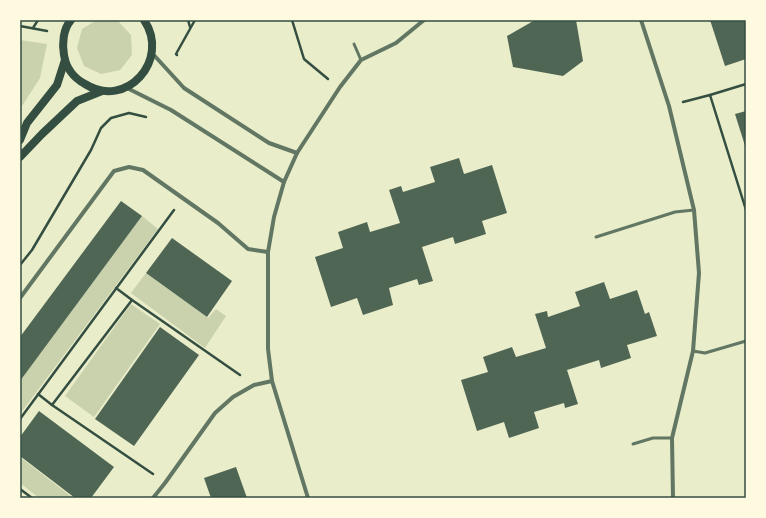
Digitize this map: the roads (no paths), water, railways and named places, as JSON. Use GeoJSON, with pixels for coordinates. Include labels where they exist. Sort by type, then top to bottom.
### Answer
{"type":"FeatureCollection","features":[{"type":"Feature","properties":{"kind":"main road"},"geometry":{"type":"LineString","coordinates":[[71,20],[64,34],[62,47],[70,72],[79,81],[90,88],[102,91],[115,91],[127,88],[144,74],[150,64],[153,43],[151,34],[144,20]]}},
{"type":"Feature","properties":{"kind":"main road"},"geometry":{"type":"LineString","coordinates":[[20,140],[28,123],[57,85],[65,60]]}},
{"type":"Feature","properties":{"kind":"main road"},"geometry":{"type":"LineString","coordinates":[[20,157],[77,101],[102,91]]}},
{"type":"Feature","properties":{"kind":"street"},"geometry":{"type":"LineString","coordinates":[[641,20],[669,106],[694,210],[699,273],[693,351],[672,438],[673,498]]}},
{"type":"Feature","properties":{"kind":"street"},"geometry":{"type":"LineString","coordinates":[[308,498],[272,381],[268,349],[268,252],[274,217],[284,182],[297,153],[340,87],[361,60],[396,43],[421,21]]}},
{"type":"Feature","properties":{"kind":"street"},"geometry":{"type":"LineString","coordinates":[[152,53],[184,88],[269,143],[297,153]]}},
{"type":"Feature","properties":{"kind":"street"},"geometry":{"type":"LineString","coordinates":[[127,88],[171,110],[284,182]]}},
{"type":"Feature","properties":{"kind":"street"},"geometry":{"type":"LineString","coordinates":[[20,298],[114,171],[129,167],[143,170],[218,223],[248,249],[268,252]]}},
{"type":"Feature","properties":{"kind":"street"},"geometry":{"type":"LineString","coordinates":[[153,498],[215,412],[233,397],[254,385],[272,381]]}},
{"type":"Feature","properties":{"kind":"lane"},"geometry":{"type":"LineString","coordinates":[[354,44],[361,60]]}},
{"type":"Feature","properties":{"kind":"lane"},"geometry":{"type":"LineString","coordinates":[[596,237],[675,212],[694,210]]}},
{"type":"Feature","properties":{"kind":"lane"},"geometry":{"type":"LineString","coordinates":[[693,351],[705,353],[746,340]]}},
{"type":"Feature","properties":{"kind":"lane"},"geometry":{"type":"LineString","coordinates":[[633,444],[653,438],[672,438]]}}]}
